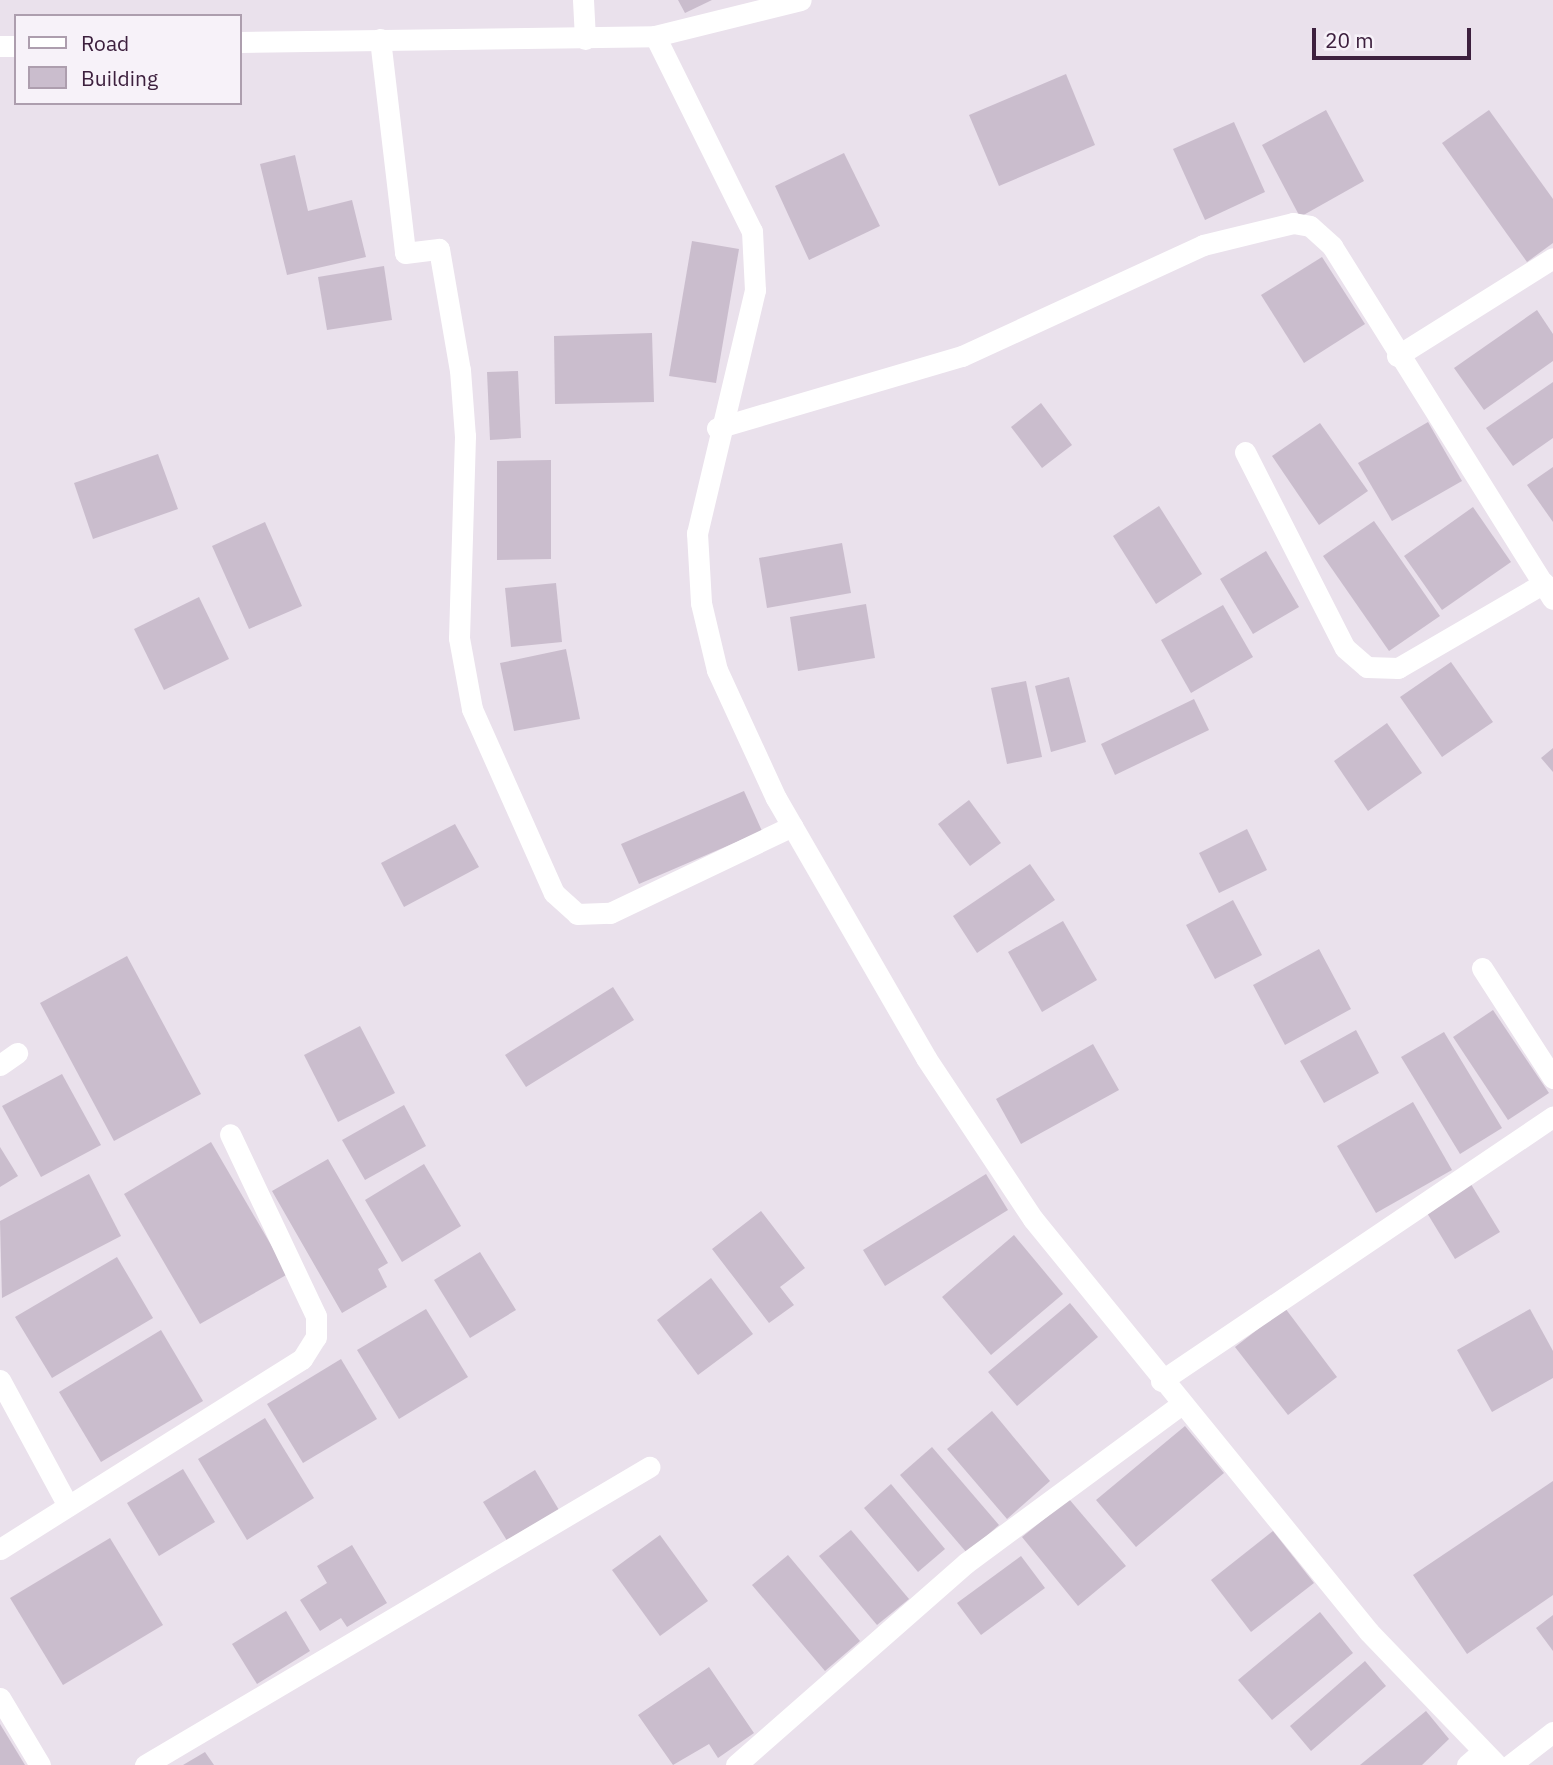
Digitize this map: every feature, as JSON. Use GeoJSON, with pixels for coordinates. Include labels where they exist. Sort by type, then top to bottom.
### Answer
{"type":"FeatureCollection","features":[{"type":"Feature","properties":{"kind":"street"},"geometry":{"type":"LineString","coordinates":[[583,0],[585,39]]}},
{"type":"Feature","properties":{"kind":"street"},"geometry":{"type":"LineString","coordinates":[[242,42],[655,36],[802,0]]}},
{"type":"Feature","properties":{"kind":"street"},"geometry":{"type":"LineString","coordinates":[[655,36],[752,231],[755,290],[718,428],[697,533],[701,603],[716,670],[792,826],[926,1058],[1032,1219],[1180,1405],[1369,1632],[1482,1760]]}},
{"type":"Feature","properties":{"kind":"street"},"geometry":{"type":"LineString","coordinates":[[380,40],[405,253],[439,249],[460,370],[465,436],[459,638],[472,709],[554,894],[577,914],[610,913],[792,826]]}},
{"type":"Feature","properties":{"kind":"street"},"geometry":{"type":"LineString","coordinates":[[718,428],[918,371],[1175,255],[1293,223],[1310,226],[1332,246],[1397,356],[1548,591],[1398,668],[1367,667],[1345,648],[1245,452]]}},
{"type":"Feature","properties":{"kind":"street"},"geometry":{"type":"LineString","coordinates":[[1397,356],[1553,258]]}},
{"type":"Feature","properties":{"kind":"street"},"geometry":{"type":"LineString","coordinates":[[1482,968],[1553,1078]]}},
{"type":"Feature","properties":{"kind":"street"},"geometry":{"type":"LineString","coordinates":[[1161,1381],[1553,1117]]}},
{"type":"Feature","properties":{"kind":"street"},"geometry":{"type":"LineString","coordinates":[[0,1549],[303,1359],[316,1338],[316,1316],[230,1134]]}},
{"type":"Feature","properties":{"kind":"street"},"geometry":{"type":"LineString","coordinates":[[0,1380],[68,1506]]}},
{"type":"Feature","properties":{"kind":"street"},"geometry":{"type":"LineString","coordinates":[[737,1765],[966,1563],[1180,1405]]}},
{"type":"Feature","properties":{"kind":"street"},"geometry":{"type":"LineString","coordinates":[[145,1765],[649,1467]]}},
{"type":"Feature","properties":{"kind":"street"},"geometry":{"type":"LineString","coordinates":[[0,1698],[40,1765]]}},
{"type":"Feature","properties":{"kind":"street"},"geometry":{"type":"LineString","coordinates":[[1510,1765],[1553,1732]]}},
{"type":"Feature","properties":{"kind":"building"},"geometry":{"type":"Polygon","coordinates":[[[678,0],[712,0],[685,13],[678,0]]]}},
{"type":"Feature","properties":{"kind":"building"},"geometry":{"type":"Polygon","coordinates":[[[1066,74],[1095,145],[999,186],[969,115],[1066,74]]]}},
{"type":"Feature","properties":{"kind":"building"},"geometry":{"type":"Polygon","coordinates":[[[1326,110],[1364,181],[1300,217],[1262,145],[1326,110]]]}},
{"type":"Feature","properties":{"kind":"building"},"geometry":{"type":"Polygon","coordinates":[[[1489,110],[1553,199],[1553,243],[1527,262],[1442,143],[1489,110]]]}},
{"type":"Feature","properties":{"kind":"building"},"geometry":{"type":"Polygon","coordinates":[[[1234,122],[1265,192],[1205,220],[1173,149],[1234,122]]]}},
{"type":"Feature","properties":{"kind":"building"},"geometry":{"type":"Polygon","coordinates":[[[844,153],[880,226],[809,260],[775,186],[844,153]]]}},
{"type":"Feature","properties":{"kind":"building"},"geometry":{"type":"Polygon","coordinates":[[[295,155],[308,211],[352,200],[366,257],[287,275],[260,164],[295,155]]]}},
{"type":"Feature","properties":{"kind":"building"},"geometry":{"type":"Polygon","coordinates":[[[692,241],[739,249],[716,383],[669,376],[692,241]]]}},
{"type":"Feature","properties":{"kind":"building"},"geometry":{"type":"Polygon","coordinates":[[[1322,257],[1365,324],[1304,363],[1261,295],[1322,257]]]}},
{"type":"Feature","properties":{"kind":"building"},"geometry":{"type":"Polygon","coordinates":[[[384,266],[392,320],[327,330],[318,277],[384,266]]]}},
{"type":"Feature","properties":{"kind":"building"},"geometry":{"type":"Polygon","coordinates":[[[1537,310],[1553,334],[1553,361],[1484,410],[1454,368],[1537,310]]]}},
{"type":"Feature","properties":{"kind":"building"},"geometry":{"type":"Polygon","coordinates":[[[652,333],[654,402],[555,404],[554,336],[652,333]]]}},
{"type":"Feature","properties":{"kind":"building"},"geometry":{"type":"Polygon","coordinates":[[[518,371],[521,438],[490,440],[487,372],[518,371]]]}},
{"type":"Feature","properties":{"kind":"building"},"geometry":{"type":"Polygon","coordinates":[[[1553,382],[1553,438],[1513,466],[1486,428],[1553,382]]]}},
{"type":"Feature","properties":{"kind":"building"},"geometry":{"type":"Polygon","coordinates":[[[1041,403],[1072,445],[1042,468],[1011,427],[1041,403]]]}},
{"type":"Feature","properties":{"kind":"building"},"geometry":{"type":"Polygon","coordinates":[[[1428,422],[1462,481],[1392,521],[1358,463],[1428,422]]]}},
{"type":"Feature","properties":{"kind":"building"},"geometry":{"type":"Polygon","coordinates":[[[1320,423],[1368,491],[1319,525],[1272,456],[1320,423]]]}},
{"type":"Feature","properties":{"kind":"building"},"geometry":{"type":"Polygon","coordinates":[[[158,454],[178,509],[93,539],[74,483],[158,454]]]}},
{"type":"Feature","properties":{"kind":"building"},"geometry":{"type":"Polygon","coordinates":[[[551,460],[551,559],[497,560],[497,461],[551,460]]]}},
{"type":"Feature","properties":{"kind":"building"},"geometry":{"type":"Polygon","coordinates":[[[1553,467],[1553,522],[1527,485],[1553,467]]]}},
{"type":"Feature","properties":{"kind":"building"},"geometry":{"type":"Polygon","coordinates":[[[1159,506],[1202,574],[1156,604],[1113,536],[1159,506]]]}},
{"type":"Feature","properties":{"kind":"building"},"geometry":{"type":"Polygon","coordinates":[[[1473,507],[1511,562],[1442,610],[1404,556],[1473,507]]]}},
{"type":"Feature","properties":{"kind":"building"},"geometry":{"type":"Polygon","coordinates":[[[1374,521],[1440,616],[1389,651],[1323,556],[1374,521]]]}},
{"type":"Feature","properties":{"kind":"building"},"geometry":{"type":"Polygon","coordinates":[[[265,522],[302,606],[249,629],[212,546],[265,522]]]}},
{"type":"Feature","properties":{"kind":"building"},"geometry":{"type":"Polygon","coordinates":[[[842,543],[851,593],[767,608],[759,558],[842,543]]]}},
{"type":"Feature","properties":{"kind":"building"},"geometry":{"type":"Polygon","coordinates":[[[1266,551],[1299,607],[1253,634],[1220,579],[1266,551]]]}},
{"type":"Feature","properties":{"kind":"building"},"geometry":{"type":"Polygon","coordinates":[[[556,583],[562,642],[511,647],[505,588],[556,583]]]}},
{"type":"Feature","properties":{"kind":"building"},"geometry":{"type":"Polygon","coordinates":[[[199,597],[229,659],[164,690],[134,629],[199,597]]]}},
{"type":"Feature","properties":{"kind":"building"},"geometry":{"type":"Polygon","coordinates":[[[866,604],[875,658],[798,671],[790,617],[866,604]]]}},
{"type":"Feature","properties":{"kind":"building"},"geometry":{"type":"Polygon","coordinates":[[[1223,605],[1253,657],[1191,693],[1161,640],[1223,605]]]}},
{"type":"Feature","properties":{"kind":"building"},"geometry":{"type":"Polygon","coordinates":[[[566,649],[580,719],[514,731],[500,663],[566,649]]]}},
{"type":"Feature","properties":{"kind":"building"},"geometry":{"type":"Polygon","coordinates":[[[1451,662],[1493,722],[1442,757],[1400,697],[1451,662]]]}},
{"type":"Feature","properties":{"kind":"building"},"geometry":{"type":"Polygon","coordinates":[[[1069,677],[1086,742],[1051,752],[1035,686],[1069,677]]]}},
{"type":"Feature","properties":{"kind":"building"},"geometry":{"type":"Polygon","coordinates":[[[1026,681],[1042,757],[1007,764],[991,688],[1026,681]]]}},
{"type":"Feature","properties":{"kind":"building"},"geometry":{"type":"Polygon","coordinates":[[[1194,699],[1209,730],[1115,775],[1101,744],[1194,699]]]}},
{"type":"Feature","properties":{"kind":"building"},"geometry":{"type":"Polygon","coordinates":[[[1387,723],[1422,773],[1368,811],[1334,761],[1387,723]]]}},
{"type":"Feature","properties":{"kind":"building"},"geometry":{"type":"Polygon","coordinates":[[[1553,748],[1553,772],[1541,758],[1553,748]]]}},
{"type":"Feature","properties":{"kind":"building"},"geometry":{"type":"Polygon","coordinates":[[[744,791],[762,831],[639,884],[621,844],[744,791]]]}},
{"type":"Feature","properties":{"kind":"building"},"geometry":{"type":"Polygon","coordinates":[[[969,800],[1001,843],[970,866],[938,824],[969,800]]]}},
{"type":"Feature","properties":{"kind":"building"},"geometry":{"type":"Polygon","coordinates":[[[455,824],[479,867],[404,907],[381,863],[455,824]]]}},
{"type":"Feature","properties":{"kind":"building"},"geometry":{"type":"Polygon","coordinates":[[[1247,829],[1267,870],[1219,893],[1199,853],[1247,829]]]}},
{"type":"Feature","properties":{"kind":"building"},"geometry":{"type":"Polygon","coordinates":[[[1030,864],[1055,900],[977,953],[953,916],[1030,864]]]}},
{"type":"Feature","properties":{"kind":"building"},"geometry":{"type":"Polygon","coordinates":[[[1233,900],[1262,955],[1215,979],[1186,925],[1233,900]]]}},
{"type":"Feature","properties":{"kind":"building"},"geometry":{"type":"Polygon","coordinates":[[[1063,921],[1097,980],[1042,1012],[1008,952],[1063,921]]]}},
{"type":"Feature","properties":{"kind":"building"},"geometry":{"type":"Polygon","coordinates":[[[1319,949],[1351,1009],[1285,1045],[1253,985],[1319,949]]]}},
{"type":"Feature","properties":{"kind":"building"},"geometry":{"type":"Polygon","coordinates":[[[127,956],[201,1094],[114,1141],[40,1003],[127,956]]]}},
{"type":"Feature","properties":{"kind":"building"},"geometry":{"type":"Polygon","coordinates":[[[613,987],[634,1020],[526,1087],[505,1055],[613,987]]]}},
{"type":"Feature","properties":{"kind":"building"},"geometry":{"type":"Polygon","coordinates":[[[1493,1010],[1549,1093],[1508,1120],[1453,1037],[1493,1010]]]}},
{"type":"Feature","properties":{"kind":"building"},"geometry":{"type":"Polygon","coordinates":[[[360,1026],[395,1093],[338,1122],[304,1055],[360,1026]]]}},
{"type":"Feature","properties":{"kind":"building"},"geometry":{"type":"Polygon","coordinates":[[[1356,1030],[1379,1073],[1324,1103],[1300,1061],[1356,1030]]]}},
{"type":"Feature","properties":{"kind":"building"},"geometry":{"type":"Polygon","coordinates":[[[1444,1032],[1502,1128],[1460,1154],[1401,1057],[1444,1032]]]}},
{"type":"Feature","properties":{"kind":"building"},"geometry":{"type":"Polygon","coordinates":[[[1093,1044],[1119,1090],[1021,1144],[996,1099],[1093,1044]]]}},
{"type":"Feature","properties":{"kind":"building"},"geometry":{"type":"Polygon","coordinates":[[[62,1074],[101,1145],[41,1177],[2,1106],[62,1074]]]}},
{"type":"Feature","properties":{"kind":"building"},"geometry":{"type":"Polygon","coordinates":[[[1413,1102],[1452,1170],[1376,1213],[1337,1146],[1413,1102]]]}},
{"type":"Feature","properties":{"kind":"building"},"geometry":{"type":"Polygon","coordinates":[[[404,1105],[426,1146],[365,1180],[342,1140],[404,1105]]]}},
{"type":"Feature","properties":{"kind":"building"},"geometry":{"type":"Polygon","coordinates":[[[211,1142],[288,1274],[200,1324],[124,1194],[211,1142]]]}},
{"type":"Feature","properties":{"kind":"building"},"geometry":{"type":"Polygon","coordinates":[[[0,1147],[18,1176],[0,1187],[0,1147]]]}},
{"type":"Feature","properties":{"kind":"building"},"geometry":{"type":"Polygon","coordinates":[[[328,1159],[388,1263],[378,1269],[387,1287],[342,1313],[272,1191],[328,1159]]]}},
{"type":"Feature","properties":{"kind":"building"},"geometry":{"type":"Polygon","coordinates":[[[424,1164],[461,1226],[402,1262],[365,1200],[424,1164]]]}},
{"type":"Feature","properties":{"kind":"building"},"geometry":{"type":"Polygon","coordinates":[[[89,1174],[121,1236],[2,1298],[0,1221],[89,1174]]]}},
{"type":"Feature","properties":{"kind":"building"},"geometry":{"type":"Polygon","coordinates":[[[986,1174],[1008,1210],[885,1286],[863,1250],[986,1174]]]}},
{"type":"Feature","properties":{"kind":"building"},"geometry":{"type":"Polygon","coordinates":[[[1469,1181],[1500,1232],[1455,1259],[1424,1208],[1469,1181]]]}},
{"type":"Feature","properties":{"kind":"building"},"geometry":{"type":"Polygon","coordinates":[[[761,1211],[805,1268],[780,1287],[794,1305],[769,1323],[712,1249],[761,1211]]]}},
{"type":"Feature","properties":{"kind":"building"},"geometry":{"type":"Polygon","coordinates":[[[1014,1235],[1063,1294],[991,1355],[942,1297],[1014,1235]]]}},
{"type":"Feature","properties":{"kind":"building"},"geometry":{"type":"Polygon","coordinates":[[[480,1252],[516,1310],[470,1338],[434,1280],[480,1252]]]}},
{"type":"Feature","properties":{"kind":"building"},"geometry":{"type":"Polygon","coordinates":[[[117,1257],[153,1318],[52,1378],[15,1317],[117,1257]]]}},
{"type":"Feature","properties":{"kind":"building"},"geometry":{"type":"Polygon","coordinates":[[[711,1278],[753,1334],[698,1375],[657,1320],[711,1278]]]}},
{"type":"Feature","properties":{"kind":"building"},"geometry":{"type":"Polygon","coordinates":[[[1070,1303],[1098,1337],[1017,1406],[988,1372],[1070,1303]]]}},
{"type":"Feature","properties":{"kind":"building"},"geometry":{"type":"Polygon","coordinates":[[[1285,1308],[1337,1377],[1288,1415],[1235,1347],[1285,1308]]]}},
{"type":"Feature","properties":{"kind":"building"},"geometry":{"type":"Polygon","coordinates":[[[426,1309],[468,1377],[399,1419],[357,1350],[426,1309]]]}},
{"type":"Feature","properties":{"kind":"building"},"geometry":{"type":"Polygon","coordinates":[[[1530,1309],[1553,1351],[1553,1378],[1492,1412],[1457,1350],[1530,1309]]]}},
{"type":"Feature","properties":{"kind":"building"},"geometry":{"type":"Polygon","coordinates":[[[161,1330],[203,1401],[101,1462],[59,1392],[161,1330]]]}},
{"type":"Feature","properties":{"kind":"building"},"geometry":{"type":"Polygon","coordinates":[[[341,1359],[377,1419],[303,1463],[267,1404],[341,1359]]]}},
{"type":"Feature","properties":{"kind":"building"},"geometry":{"type":"Polygon","coordinates":[[[992,1411],[1050,1481],[1007,1519],[947,1449],[992,1411]]]}},
{"type":"Feature","properties":{"kind":"building"},"geometry":{"type":"Polygon","coordinates":[[[265,1418],[314,1498],[247,1540],[198,1459],[265,1418]]]}},
{"type":"Feature","properties":{"kind":"building"},"geometry":{"type":"Polygon","coordinates":[[[1185,1426],[1224,1473],[1136,1547],[1096,1500],[1185,1426]]]}},
{"type":"Feature","properties":{"kind":"building"},"geometry":{"type":"Polygon","coordinates":[[[932,1447],[999,1525],[967,1553],[900,1475],[932,1447]]]}},
{"type":"Feature","properties":{"kind":"building"},"geometry":{"type":"Polygon","coordinates":[[[183,1469],[215,1522],[159,1556],[127,1503],[183,1469]]]}},
{"type":"Feature","properties":{"kind":"building"},"geometry":{"type":"Polygon","coordinates":[[[535,1470],[562,1515],[511,1547],[483,1502],[535,1470]]]}},
{"type":"Feature","properties":{"kind":"building"},"geometry":{"type":"Polygon","coordinates":[[[1553,1481],[1553,1595],[1467,1654],[1413,1575],[1553,1481]]]}},
{"type":"Feature","properties":{"kind":"building"},"geometry":{"type":"Polygon","coordinates":[[[891,1484],[945,1549],[918,1572],[864,1508],[891,1484]]]}},
{"type":"Feature","properties":{"kind":"building"},"geometry":{"type":"Polygon","coordinates":[[[1069,1499],[1126,1566],[1078,1606],[1022,1537],[1069,1499]]]}},
{"type":"Feature","properties":{"kind":"building"},"geometry":{"type":"Polygon","coordinates":[[[851,1530],[909,1599],[877,1625],[819,1556],[851,1530]]]}},
{"type":"Feature","properties":{"kind":"building"},"geometry":{"type":"Polygon","coordinates":[[[1273,1531],[1314,1583],[1251,1632],[1211,1580],[1273,1531]]]}},
{"type":"Feature","properties":{"kind":"building"},"geometry":{"type":"Polygon","coordinates":[[[660,1535],[708,1601],[660,1636],[612,1570],[660,1535]]]}},
{"type":"Feature","properties":{"kind":"building"},"geometry":{"type":"Polygon","coordinates":[[[110,1538],[163,1625],[63,1685],[10,1598],[110,1538]]]}},
{"type":"Feature","properties":{"kind":"building"},"geometry":{"type":"Polygon","coordinates":[[[352,1545],[387,1603],[347,1627],[341,1618],[320,1631],[300,1600],[327,1583],[317,1566],[352,1545]]]}},
{"type":"Feature","properties":{"kind":"building"},"geometry":{"type":"Polygon","coordinates":[[[788,1555],[860,1641],[825,1671],[752,1585],[788,1555]]]}},
{"type":"Feature","properties":{"kind":"building"},"geometry":{"type":"Polygon","coordinates":[[[1021,1556],[1045,1588],[981,1635],[957,1603],[1021,1556]]]}},
{"type":"Feature","properties":{"kind":"building"},"geometry":{"type":"Polygon","coordinates":[[[286,1611],[310,1651],[257,1684],[232,1644],[286,1611]]]}},
{"type":"Feature","properties":{"kind":"building"},"geometry":{"type":"Polygon","coordinates":[[[1320,1612],[1353,1653],[1272,1720],[1238,1680],[1320,1612]]]}},
{"type":"Feature","properties":{"kind":"building"},"geometry":{"type":"Polygon","coordinates":[[[1553,1615],[1553,1651],[1536,1628],[1553,1615]]]}},
{"type":"Feature","properties":{"kind":"building"},"geometry":{"type":"Polygon","coordinates":[[[1365,1661],[1386,1686],[1311,1751],[1290,1726],[1365,1661]]]}},
{"type":"Feature","properties":{"kind":"building"},"geometry":{"type":"Polygon","coordinates":[[[709,1667],[754,1733],[718,1758],[709,1744],[673,1765],[638,1715],[709,1667]]]}},
{"type":"Feature","properties":{"kind":"building"},"geometry":{"type":"Polygon","coordinates":[[[1426,1711],[1449,1739],[1422,1765],[1360,1765],[1426,1711]]]}},
{"type":"Feature","properties":{"kind":"building"},"geometry":{"type":"Polygon","coordinates":[[[0,1724],[25,1765],[0,1765],[0,1724]]]}},
{"type":"Feature","properties":{"kind":"building"},"geometry":{"type":"Polygon","coordinates":[[[205,1752],[214,1765],[183,1765],[205,1752]]]}}]}
